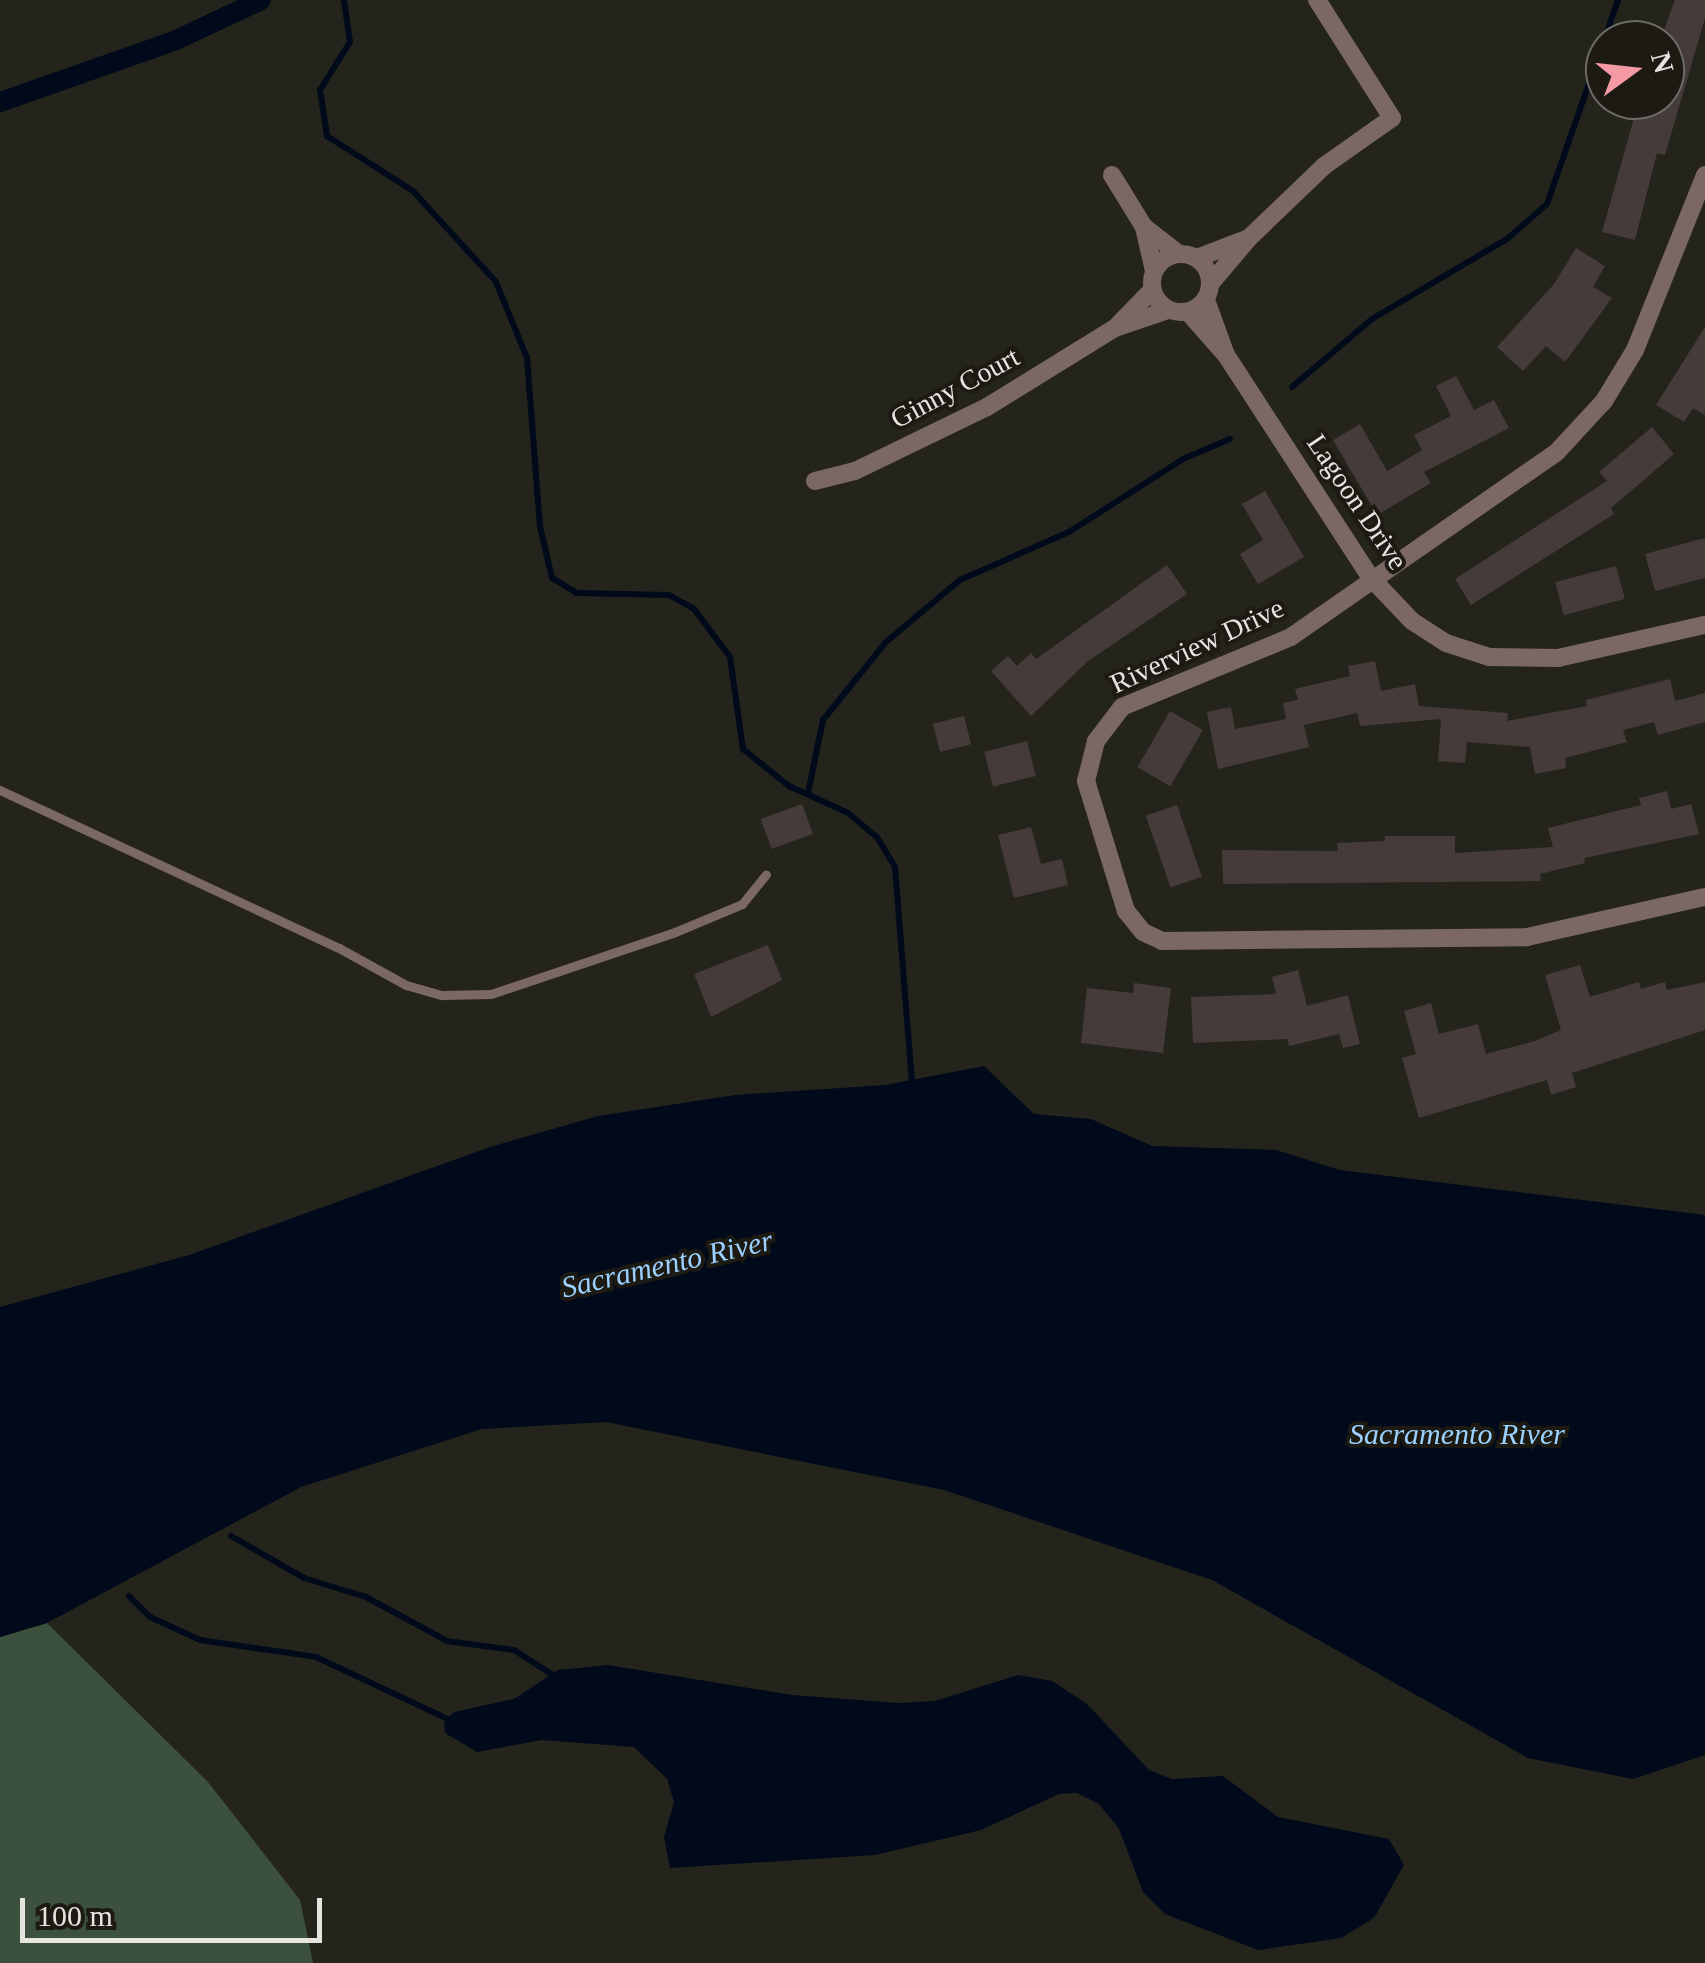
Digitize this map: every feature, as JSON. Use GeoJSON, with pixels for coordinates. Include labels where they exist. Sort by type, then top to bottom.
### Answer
{"type":"FeatureCollection","features":[{"type":"Feature","properties":{"kind":"street"},"geometry":{"type":"LineString","coordinates":[[1188,312],[1250,238],[1324,166],[1392,118],[1317,0]]}},
{"type":"Feature","properties":{"kind":"street"},"geometry":{"type":"LineString","coordinates":[[1112,176],[1144,227],[1153,280],[1168,310]]}},
{"type":"Feature","properties":{"kind":"street","name":"Riverview Drive"},"geometry":{"type":"LineString","coordinates":[[1705,176],[1635,350],[1587,422],[1522,481],[1371,578],[1291,637],[1122,707],[1103,726],[1086,768],[1088,796],[1136,926],[1162,941],[1507,938],[1705,897]]}},
{"type":"Feature","properties":{"kind":"street"},"geometry":{"type":"LineString","coordinates":[[1144,227],[1188,256],[1208,292],[1226,355]]}},
{"type":"Feature","properties":{"kind":"street"},"geometry":{"type":"LineString","coordinates":[[1115,328],[1153,280],[1188,256],[1250,238]]}},
{"type":"Feature","properties":{"kind":"street"},"geometry":{"type":"LineString","coordinates":[[1115,328],[1168,310],[1188,312],[1226,355]]}},
{"type":"Feature","properties":{"kind":"street","name":"Ginny Court"},"geometry":{"type":"LineString","coordinates":[[815,480],[855,471],[987,407],[1115,328]]}},
{"type":"Feature","properties":{"kind":"street","name":"Lagoon Drive"},"geometry":{"type":"LineString","coordinates":[[1226,355],[1371,578],[1412,621],[1446,643],[1489,657],[1558,658],[1705,625]]}},
{"type":"Feature","properties":{"kind":"lane"},"geometry":{"type":"LineString","coordinates":[[0,790],[340,948],[406,985],[442,995],[491,994],[675,932],[742,904],[766,874]]}},
{"type":"Feature","properties":{"kind":"green space"},"geometry":{"type":"Polygon","coordinates":[[[47,1623],[208,1782],[300,1900],[313,1963],[0,1963],[0,1637],[47,1623]]]}},
{"type":"Feature","properties":{"kind":"water","name":"Sacramento River"},"geometry":{"type":"Polygon","coordinates":[[[984,1066],[1034,1114],[1091,1119],[1152,1146],[1276,1150],[1340,1170],[1705,1215],[1705,1755],[1633,1779],[1528,1758],[1212,1580],[944,1490],[606,1422],[482,1429],[301,1487],[47,1623],[0,1637],[0,1307],[189,1255],[490,1147],[598,1116],[735,1095],[885,1085],[984,1066]]]}},
{"type":"Feature","properties":{"kind":"water"},"geometry":{"type":"Polygon","coordinates":[[[608,1665],[792,1695],[898,1703],[935,1701],[1018,1675],[1052,1681],[1087,1704],[1149,1770],[1172,1779],[1223,1776],[1278,1817],[1389,1839],[1404,1865],[1374,1918],[1341,1938],[1258,1950],[1165,1914],[1143,1892],[1119,1829],[1099,1804],[1077,1793],[1059,1794],[981,1830],[875,1855],[670,1868],[664,1837],[674,1802],[667,1779],[634,1747],[542,1740],[477,1752],[445,1733],[444,1722],[454,1712],[514,1699],[558,1670],[608,1665]]]}},
{"type":"Feature","properties":{"kind":"building"},"geometry":{"type":"Polygon","coordinates":[[[1675,0],[1705,0],[1705,18],[1685,86],[1685,20],[1668,20],[1675,0]]]}},
{"type":"Feature","properties":{"kind":"building"},"geometry":{"type":"Polygon","coordinates":[[[1633,120],[1675,120],[1665,155],[1657,153],[1635,240],[1602,232],[1633,120]]]}},
{"type":"Feature","properties":{"kind":"building"},"geometry":{"type":"Polygon","coordinates":[[[1576,248],[1605,266],[1593,287],[1612,298],[1565,362],[1546,346],[1523,371],[1497,347],[1554,284],[1576,248]]]}},
{"type":"Feature","properties":{"kind":"building"},"geometry":{"type":"Polygon","coordinates":[[[1705,327],[1705,415],[1693,408],[1684,422],[1656,405],[1705,327]]]}},
{"type":"Feature","properties":{"kind":"building"},"geometry":{"type":"Polygon","coordinates":[[[1456,376],[1474,410],[1494,400],[1509,428],[1424,472],[1431,483],[1377,515],[1333,440],[1360,424],[1387,471],[1422,450],[1414,435],[1451,416],[1436,386],[1456,376]]]}},
{"type":"Feature","properties":{"kind":"building"},"geometry":{"type":"Polygon","coordinates":[[[1652,427],[1674,454],[1611,508],[1614,514],[1471,605],[1455,579],[1607,481],[1599,472],[1652,427]]]}},
{"type":"Feature","properties":{"kind":"building"},"geometry":{"type":"Polygon","coordinates":[[[1265,491],[1304,557],[1258,584],[1240,554],[1263,540],[1242,504],[1265,491]]]}},
{"type":"Feature","properties":{"kind":"building"},"geometry":{"type":"Polygon","coordinates":[[[1705,538],[1705,578],[1655,591],[1645,554],[1705,538]]]}},
{"type":"Feature","properties":{"kind":"building"},"geometry":{"type":"Polygon","coordinates":[[[1167,565],[1187,594],[1088,661],[1031,716],[991,671],[1008,656],[1017,666],[1031,653],[1036,659],[1167,565]]]}},
{"type":"Feature","properties":{"kind":"building"},"geometry":{"type":"Polygon","coordinates":[[[1616,566],[1625,599],[1564,615],[1555,582],[1616,566]]]}},
{"type":"Feature","properties":{"kind":"building"},"geometry":{"type":"Polygon","coordinates":[[[1375,661],[1381,691],[1415,684],[1419,706],[1508,713],[1507,721],[1587,706],[1586,700],[1670,679],[1675,701],[1705,693],[1705,722],[1658,735],[1654,722],[1623,730],[1627,742],[1565,758],[1566,768],[1535,774],[1530,747],[1467,742],[1465,763],[1438,761],[1441,719],[1360,726],[1357,713],[1304,725],[1309,747],[1218,769],[1207,712],[1231,707],[1235,729],[1286,719],[1283,703],[1298,700],[1295,689],[1350,676],[1348,666],[1375,661]]]}},
{"type":"Feature","properties":{"kind":"building"},"geometry":{"type":"Polygon","coordinates":[[[1170,711],[1203,730],[1170,786],[1138,767],[1170,711]]]}},
{"type":"Feature","properties":{"kind":"building"},"geometry":{"type":"Polygon","coordinates":[[[964,716],[971,744],[940,752],[933,724],[964,716]]]}},
{"type":"Feature","properties":{"kind":"building"},"geometry":{"type":"Polygon","coordinates":[[[1027,741],[1036,776],[993,787],[984,752],[1027,741]]]}},
{"type":"Feature","properties":{"kind":"building"},"geometry":{"type":"Polygon","coordinates":[[[1667,791],[1671,809],[1691,804],[1699,834],[1584,858],[1585,863],[1540,874],[1541,881],[1223,884],[1222,850],[1338,851],[1337,843],[1385,841],[1385,836],[1455,836],[1455,853],[1553,847],[1548,828],[1641,805],[1639,798],[1667,791]]]}},
{"type":"Feature","properties":{"kind":"building"},"geometry":{"type":"Polygon","coordinates":[[[802,804],[813,834],[772,849],[761,819],[802,804]]]}},
{"type":"Feature","properties":{"kind":"building"},"geometry":{"type":"Polygon","coordinates":[[[1177,805],[1202,877],[1171,888],[1146,816],[1177,805]]]}},
{"type":"Feature","properties":{"kind":"building"},"geometry":{"type":"Polygon","coordinates":[[[1031,827],[1041,864],[1062,859],[1068,885],[1014,898],[998,835],[1031,827]]]}},
{"type":"Feature","properties":{"kind":"building"},"geometry":{"type":"Polygon","coordinates":[[[768,945],[782,980],[711,1017],[694,974],[768,945]]]}},
{"type":"Feature","properties":{"kind":"building"},"geometry":{"type":"Polygon","coordinates":[[[1580,965],[1590,997],[1639,982],[1641,989],[1665,982],[1667,990],[1705,982],[1705,1030],[1572,1073],[1576,1087],[1551,1095],[1547,1080],[1419,1118],[1402,1058],[1416,1054],[1404,1011],[1431,1003],[1439,1034],[1478,1024],[1486,1054],[1561,1030],[1545,975],[1580,965]]]}},
{"type":"Feature","properties":{"kind":"building"},"geometry":{"type":"Polygon","coordinates":[[[1298,970],[1307,1006],[1348,995],[1360,1044],[1343,1048],[1339,1034],[1289,1046],[1287,1039],[1193,1043],[1191,997],[1276,994],[1272,977],[1298,970]]]}},
{"type":"Feature","properties":{"kind":"building"},"geometry":{"type":"Polygon","coordinates":[[[1134,983],[1171,988],[1163,1053],[1081,1043],[1087,988],[1133,993],[1134,983]]]}},
{"type":"Feature","properties":{"kind":"waterway"},"geometry":{"type":"LineString","coordinates":[[0,102],[174,41],[261,0]]}},
{"type":"Feature","properties":{"kind":"waterway"},"geometry":{"type":"LineString","coordinates":[[344,0],[350,42],[320,90],[327,136],[413,191],[496,282],[527,358],[540,526],[552,578],[577,593],[669,595],[694,609],[730,657],[743,749],[789,786],[848,813],[877,837],[895,867],[912,1083]]}},
{"type":"Feature","properties":{"kind":"waterway"},"geometry":{"type":"LineString","coordinates":[[1292,387],[1372,319],[1507,239],[1547,204],[1618,0]]}},
{"type":"Feature","properties":{"kind":"waterway"},"geometry":{"type":"LineString","coordinates":[[808,793],[823,720],[886,642],[960,580],[1069,532],[1183,459],[1230,439]]}},
{"type":"Feature","properties":{"kind":"waterway"},"geometry":{"type":"LineString","coordinates":[[231,1536],[304,1578],[366,1597],[447,1641],[514,1650],[556,1677]]}},
{"type":"Feature","properties":{"kind":"waterway"},"geometry":{"type":"LineString","coordinates":[[129,1596],[150,1617],[200,1640],[316,1657],[452,1721]]}}]}
